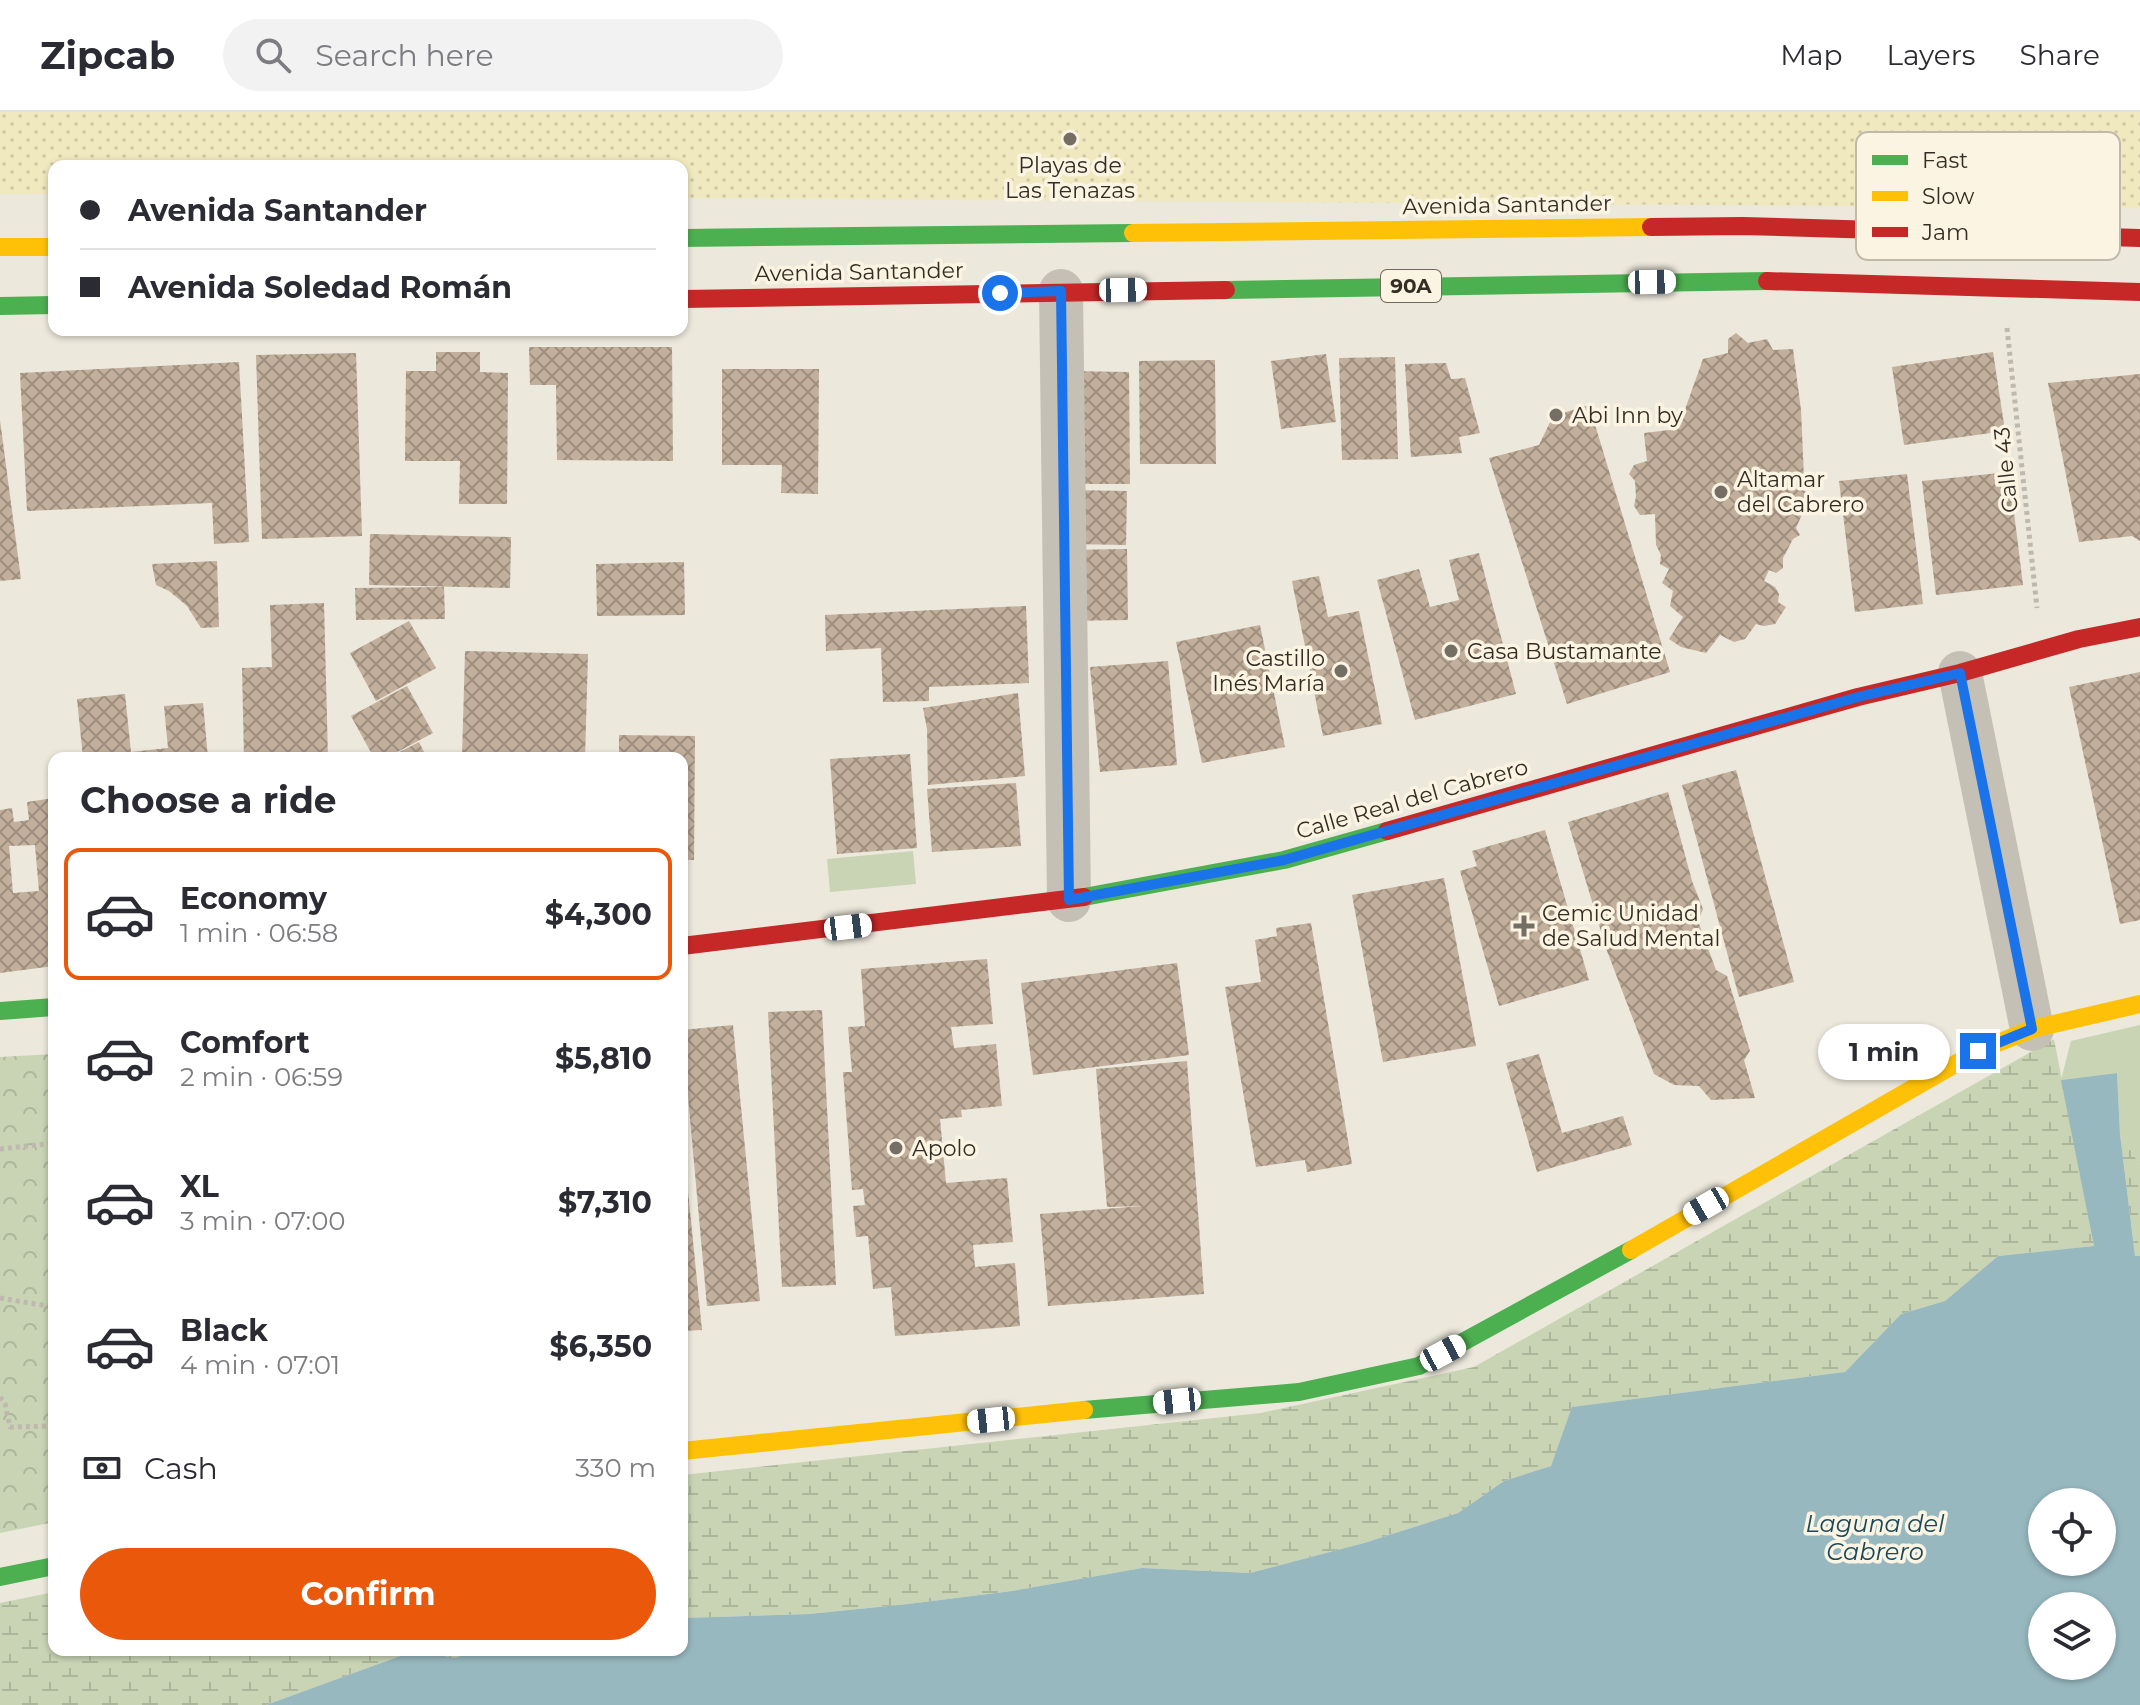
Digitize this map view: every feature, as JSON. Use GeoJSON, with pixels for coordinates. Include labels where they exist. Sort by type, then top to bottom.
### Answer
{"type":"FeatureCollection","features":[{"type":"Feature","properties":{"kind":"main road","name":"Avenida Santander"},"geometry":{"type":"LineString","coordinates":[[688,238],[1743,226],[1856,229]]}},
{"type":"Feature","properties":{"kind":"main road","name":"Avenida Santander"},"geometry":{"type":"LineString","coordinates":[[2120,237],[2140,238]]}},
{"type":"Feature","properties":{"kind":"main road"},"geometry":{"type":"LineString","coordinates":[[0,247],[48,247]]}},
{"type":"Feature","properties":{"kind":"main road","name":"Avenida Santander"},"geometry":{"type":"LineString","coordinates":[[688,299],[1807,280],[2140,292]]}},
{"type":"Feature","properties":{"kind":"main road"},"geometry":{"type":"LineString","coordinates":[[0,306],[48,305]]}},
{"type":"Feature","properties":{"kind":"main road","name":"Calle Real del Cabrero"},"geometry":{"type":"LineString","coordinates":[[688,945],[1069,900],[1284,860],[1858,697],[2140,627]]}},
{"type":"Feature","properties":{"kind":"main road"},"geometry":{"type":"LineString","coordinates":[[688,1450],[1177,1401],[1299,1392],[1419,1366],[1543,1300],[1978,1051],[2032,1029],[2140,1004]]}},
{"type":"Feature","properties":{"kind":"main road"},"geometry":{"type":"LineString","coordinates":[[0,1011],[48,1007]]}},
{"type":"Feature","properties":{"kind":"main road"},"geometry":{"type":"LineString","coordinates":[[0,1577],[48,1567]]}},
{"type":"Feature","properties":{"kind":"street"},"geometry":{"type":"LineString","coordinates":[[1061,291],[1069,900]]}},
{"type":"Feature","properties":{"kind":"street"},"geometry":{"type":"LineString","coordinates":[[1960,673],[2032,1029]]}},
{"type":"Feature","properties":{"kind":"path","name":"Calle 43"},"geometry":{"type":"LineString","coordinates":[[2002,287],[2042,649]]}},
{"type":"Feature","properties":{"kind":"path"},"geometry":{"type":"LineString","coordinates":[[0,1149],[48,1144]]}},
{"type":"Feature","properties":{"kind":"path"},"geometry":{"type":"LineString","coordinates":[[0,1298],[48,1306]]}},
{"type":"Feature","properties":{"kind":"path"},"geometry":{"type":"LineString","coordinates":[[0,1397],[5,1404],[10,1427],[48,1426]]}},
{"type":"Feature","properties":{"kind":"green space"},"geometry":{"type":"Polygon","coordinates":[[[913,851],[916,884],[830,892],[827,859],[913,851]]]}},
{"type":"Feature","properties":{"kind":"green space"},"geometry":{"type":"Polygon","coordinates":[[[2140,1025],[2140,1165],[2120,1134],[2117,1073],[2061,1080],[2071,1041],[2140,1025]]]}},
{"type":"Feature","properties":{"kind":"green space"},"geometry":{"type":"Polygon","coordinates":[[[2054,1039],[2094,1246],[1998,1256],[1945,1301],[1901,1314],[1845,1372],[1573,1407],[1551,1466],[1504,1481],[1458,1513],[1364,1543],[1250,1573],[1142,1568],[1012,1591],[908,1604],[809,1614],[688,1618],[688,1474],[1261,1413],[1474,1367],[2054,1039]]]}},
{"type":"Feature","properties":{"kind":"green space"},"geometry":{"type":"Polygon","coordinates":[[[48,1054],[48,1523],[0,1533],[0,1057],[48,1054]]]}},
{"type":"Feature","properties":{"kind":"green space"},"geometry":{"type":"Polygon","coordinates":[[[2120,1134],[2140,1165],[2140,1256],[2135,1256],[2120,1134]]]}},
{"type":"Feature","properties":{"kind":"green space"},"geometry":{"type":"Polygon","coordinates":[[[48,1593],[48,1656],[400,1656],[266,1705],[0,1705],[0,1603],[48,1593]]]}},
{"type":"Feature","properties":{"kind":"sand","name":"Playas de Las Tenazas"},"geometry":{"type":"Polygon","coordinates":[[[0,112],[2140,112],[2140,208],[2120,208],[2120,132],[1856,132],[1856,206],[688,198],[688,160],[48,160],[48,194],[0,194],[0,112]]]}},
{"type":"Feature","properties":{"kind":"water","name":"Laguna del Cabrero"},"geometry":{"type":"Polygon","coordinates":[[[2117,1073],[2120,1134],[2135,1256],[2140,1256],[2140,1705],[266,1705],[400,1656],[688,1656],[688,1618],[809,1614],[908,1604],[1012,1591],[1142,1568],[1250,1573],[1364,1543],[1458,1513],[1504,1481],[1551,1466],[1572,1407],[1845,1372],[1901,1314],[1945,1301],[1998,1256],[2094,1246],[2061,1080],[2117,1073]]]}},
{"type":"Feature","properties":{"kind":"building","name":"Altamar del Cabrero"},"geometry":{"type":"Polygon","coordinates":[[[1736,333],[1748,343],[1767,339],[1773,350],[1793,349],[1801,410],[1804,478],[1800,489],[1811,494],[1796,528],[1800,535],[1793,539],[1783,558],[1783,568],[1776,573],[1769,570],[1764,581],[1775,587],[1779,594],[1778,602],[1786,607],[1775,624],[1756,624],[1745,639],[1734,642],[1720,635],[1706,653],[1681,647],[1669,639],[1683,617],[1670,606],[1673,591],[1662,583],[1669,569],[1660,564],[1655,514],[1640,515],[1634,506],[1635,481],[1629,474],[1634,465],[1647,461],[1644,433],[1678,429],[1703,359],[1728,353],[1728,339],[1736,333]]]}},
{"type":"Feature","properties":{"kind":"building"},"geometry":{"type":"Polygon","coordinates":[[[529,347],[672,347],[673,461],[557,460],[556,385],[530,385],[529,347]]]}},
{"type":"Feature","properties":{"kind":"building"},"geometry":{"type":"Polygon","coordinates":[[[436,352],[480,352],[480,372],[508,373],[507,504],[459,504],[460,461],[405,461],[406,371],[436,371],[436,352]]]}},
{"type":"Feature","properties":{"kind":"building"},"geometry":{"type":"Polygon","coordinates":[[[1993,352],[2005,431],[1904,445],[1892,367],[1993,352]]]}},
{"type":"Feature","properties":{"kind":"building"},"geometry":{"type":"Polygon","coordinates":[[[356,353],[362,536],[262,539],[256,355],[356,353]]]}},
{"type":"Feature","properties":{"kind":"building"},"geometry":{"type":"Polygon","coordinates":[[[1326,354],[1336,422],[1281,429],[1271,361],[1326,354]]]}},
{"type":"Feature","properties":{"kind":"building"},"geometry":{"type":"Polygon","coordinates":[[[1395,357],[1398,459],[1342,460],[1339,358],[1395,357]]]}},
{"type":"Feature","properties":{"kind":"building"},"geometry":{"type":"Polygon","coordinates":[[[1215,360],[1216,464],[1140,464],[1139,361],[1215,360]]]}},
{"type":"Feature","properties":{"kind":"building"},"geometry":{"type":"Polygon","coordinates":[[[239,362],[249,542],[214,544],[212,503],[27,511],[20,373],[239,362]]]}},
{"type":"Feature","properties":{"kind":"building"},"geometry":{"type":"Polygon","coordinates":[[[1446,363],[1451,379],[1465,378],[1480,433],[1459,437],[1462,453],[1411,457],[1405,364],[1446,363]]]}},
{"type":"Feature","properties":{"kind":"building"},"geometry":{"type":"Polygon","coordinates":[[[722,369],[819,369],[818,494],[781,493],[782,465],[722,465],[722,369]]]}},
{"type":"Feature","properties":{"kind":"building"},"geometry":{"type":"Polygon","coordinates":[[[1071,371],[1129,372],[1130,484],[1072,484],[1071,371]]]}},
{"type":"Feature","properties":{"kind":"building"},"geometry":{"type":"Polygon","coordinates":[[[2140,374],[2140,541],[2132,536],[2079,542],[2048,383],[2140,374]]]}},
{"type":"Feature","properties":{"kind":"building"},"geometry":{"type":"Polygon","coordinates":[[[1589,405],[1670,672],[1567,704],[1489,458],[1539,445],[1553,416],[1589,405]]]}},
{"type":"Feature","properties":{"kind":"building"},"geometry":{"type":"Polygon","coordinates":[[[0,420],[21,579],[0,581],[0,420]]]}},
{"type":"Feature","properties":{"kind":"building"},"geometry":{"type":"Polygon","coordinates":[[[2009,472],[2023,585],[1936,595],[1922,481],[2009,472]]]}},
{"type":"Feature","properties":{"kind":"building"},"geometry":{"type":"Polygon","coordinates":[[[1907,474],[1923,604],[1855,612],[1839,481],[1907,474]]]}},
{"type":"Feature","properties":{"kind":"building"},"geometry":{"type":"Polygon","coordinates":[[[1070,490],[1127,491],[1126,545],[1070,544],[1070,490]]]}},
{"type":"Feature","properties":{"kind":"building"},"geometry":{"type":"Polygon","coordinates":[[[370,534],[511,537],[510,588],[369,585],[370,534]]]}},
{"type":"Feature","properties":{"kind":"building"},"geometry":{"type":"Polygon","coordinates":[[[1127,549],[1128,620],[1069,621],[1067,550],[1127,549]]]}},
{"type":"Feature","properties":{"kind":"building","name":"Casa Bustamante"},"geometry":{"type":"Polygon","coordinates":[[[1479,553],[1516,694],[1415,720],[1377,580],[1419,569],[1430,607],[1459,600],[1449,560],[1479,553]]]}},
{"type":"Feature","properties":{"kind":"building"},"geometry":{"type":"Polygon","coordinates":[[[217,561],[219,627],[201,628],[187,606],[156,585],[152,564],[217,561]]]}},
{"type":"Feature","properties":{"kind":"building"},"geometry":{"type":"Polygon","coordinates":[[[684,562],[685,615],[597,616],[596,564],[684,562]]]}},
{"type":"Feature","properties":{"kind":"building","name":"Castillo Inés María"},"geometry":{"type":"Polygon","coordinates":[[[1319,576],[1328,617],[1359,611],[1382,724],[1323,736],[1292,581],[1319,576]]]}},
{"type":"Feature","properties":{"kind":"building"},"geometry":{"type":"Polygon","coordinates":[[[444,587],[445,619],[356,620],[355,588],[444,587]]]}},
{"type":"Feature","properties":{"kind":"building"},"geometry":{"type":"Polygon","coordinates":[[[324,603],[328,752],[244,752],[242,668],[272,667],[270,605],[324,603]]]}},
{"type":"Feature","properties":{"kind":"building"},"geometry":{"type":"Polygon","coordinates":[[[1026,606],[1029,683],[929,687],[929,701],[883,702],[881,648],[826,651],[825,615],[1026,606]]]}},
{"type":"Feature","properties":{"kind":"building"},"geometry":{"type":"Polygon","coordinates":[[[409,621],[436,668],[376,701],[350,653],[409,621]]]}},
{"type":"Feature","properties":{"kind":"building"},"geometry":{"type":"Polygon","coordinates":[[[1260,625],[1285,747],[1202,763],[1176,642],[1260,625]]]}},
{"type":"Feature","properties":{"kind":"building"},"geometry":{"type":"Polygon","coordinates":[[[465,651],[588,654],[585,752],[462,752],[465,651]]]}},
{"type":"Feature","properties":{"kind":"building"},"geometry":{"type":"Polygon","coordinates":[[[1168,661],[1177,765],[1100,772],[1090,667],[1168,661]]]}},
{"type":"Feature","properties":{"kind":"building"},"geometry":{"type":"Polygon","coordinates":[[[2140,672],[2140,920],[2120,924],[2069,687],[2140,672]]]}},
{"type":"Feature","properties":{"kind":"building"},"geometry":{"type":"Polygon","coordinates":[[[407,686],[433,733],[397,752],[371,752],[351,716],[407,686]]]}},
{"type":"Feature","properties":{"kind":"building"},"geometry":{"type":"Polygon","coordinates":[[[1018,693],[1025,776],[928,785],[927,729],[923,708],[1018,693]]]}},
{"type":"Feature","properties":{"kind":"building"},"geometry":{"type":"Polygon","coordinates":[[[125,694],[131,752],[82,752],[77,699],[125,694]]]}},
{"type":"Feature","properties":{"kind":"building"},"geometry":{"type":"Polygon","coordinates":[[[203,703],[207,752],[131,752],[168,748],[164,706],[203,703]]]}},
{"type":"Feature","properties":{"kind":"building"},"geometry":{"type":"Polygon","coordinates":[[[619,735],[695,736],[694,860],[688,860],[688,752],[619,752],[619,735]]]}},
{"type":"Feature","properties":{"kind":"building"},"geometry":{"type":"Polygon","coordinates":[[[419,742],[424,752],[400,752],[419,742]]]}},
{"type":"Feature","properties":{"kind":"building"},"geometry":{"type":"Polygon","coordinates":[[[910,754],[917,848],[837,854],[830,759],[910,754]]]}},
{"type":"Feature","properties":{"kind":"building"},"geometry":{"type":"Polygon","coordinates":[[[1736,770],[1794,982],[1739,997],[1682,785],[1736,770]]]}},
{"type":"Feature","properties":{"kind":"building"},"geometry":{"type":"Polygon","coordinates":[[[1016,783],[1021,846],[932,852],[927,789],[1016,783]]]}},
{"type":"Feature","properties":{"kind":"building"},"geometry":{"type":"Polygon","coordinates":[[[1668,792],[1692,881],[1703,909],[1698,921],[1716,970],[1727,976],[1750,1051],[1744,1060],[1755,1098],[1711,1100],[1699,1086],[1674,1085],[1654,1074],[1607,951],[1568,822],[1668,792]]]}},
{"type":"Feature","properties":{"kind":"building"},"geometry":{"type":"Polygon","coordinates":[[[48,799],[48,967],[0,973],[0,810],[12,808],[14,822],[29,820],[27,802],[48,799]],[[35,845],[9,846],[13,893],[39,891],[35,845]]]}},
{"type":"Feature","properties":{"kind":"building","name":"Cemic Unidad de Salud Mental"},"geometry":{"type":"Polygon","coordinates":[[[1545,830],[1589,980],[1499,1006],[1460,871],[1477,866],[1472,851],[1545,830]]]}},
{"type":"Feature","properties":{"kind":"building"},"geometry":{"type":"Polygon","coordinates":[[[1444,878],[1476,1046],[1383,1062],[1352,895],[1444,878]]]}},
{"type":"Feature","properties":{"kind":"building"},"geometry":{"type":"Polygon","coordinates":[[[1311,923],[1352,1164],[1307,1172],[1305,1160],[1256,1167],[1225,987],[1261,982],[1255,940],[1277,936],[1276,928],[1311,923]]]}},
{"type":"Feature","properties":{"kind":"building","name":"Apolo"},"geometry":{"type":"Polygon","coordinates":[[[987,959],[993,1024],[951,1027],[954,1048],[996,1044],[1002,1106],[961,1110],[962,1117],[940,1119],[946,1183],[1007,1178],[1013,1242],[973,1245],[975,1267],[1015,1263],[1020,1326],[895,1336],[891,1287],[873,1289],[868,1236],[856,1237],[853,1206],[865,1205],[863,1189],[852,1190],[843,1072],[852,1072],[848,1027],[865,1026],[861,969],[987,959]]]}},
{"type":"Feature","properties":{"kind":"building"},"geometry":{"type":"Polygon","coordinates":[[[1177,963],[1189,1055],[1033,1075],[1021,983],[1177,963]]]}},
{"type":"Feature","properties":{"kind":"building"},"geometry":{"type":"Polygon","coordinates":[[[822,1010],[836,1285],[782,1287],[768,1012],[822,1010]]]}},
{"type":"Feature","properties":{"kind":"building"},"geometry":{"type":"Polygon","coordinates":[[[733,1025],[760,1301],[707,1306],[688,1096],[688,1029],[733,1025]]]}},
{"type":"Feature","properties":{"kind":"building"},"geometry":{"type":"Polygon","coordinates":[[[1539,1054],[1562,1133],[1623,1116],[1632,1145],[1537,1172],[1506,1063],[1539,1054]]]}},
{"type":"Feature","properties":{"kind":"building"},"geometry":{"type":"Polygon","coordinates":[[[1187,1061],[1204,1294],[1048,1306],[1040,1214],[1143,1206],[1107,1207],[1096,1069],[1187,1061]]]}},
{"type":"Feature","properties":{"kind":"building"},"geometry":{"type":"Polygon","coordinates":[[[688,1192],[702,1330],[688,1331],[688,1192]]]}},
{"type":"Feature","properties":{"kind":"traffic: fast"},"geometry":{"type":"LineString","coordinates":[[688,238],[1133,233]]}},
{"type":"Feature","properties":{"kind":"traffic: fast"},"geometry":{"type":"LineString","coordinates":[[1226,290],[1767,281]]}},
{"type":"Feature","properties":{"kind":"traffic: fast"},"geometry":{"type":"LineString","coordinates":[[0,306],[48,305]]}},
{"type":"Feature","properties":{"kind":"traffic: fast"},"geometry":{"type":"LineString","coordinates":[[1084,897],[1284,860],[1387,831]]}},
{"type":"Feature","properties":{"kind":"traffic: fast"},"geometry":{"type":"LineString","coordinates":[[0,1011],[48,1007]]}},
{"type":"Feature","properties":{"kind":"traffic: fast"},"geometry":{"type":"LineString","coordinates":[[1084,1410],[1299,1392],[1419,1366],[1631,1250]]}},
{"type":"Feature","properties":{"kind":"traffic: fast"},"geometry":{"type":"LineString","coordinates":[[0,1577],[48,1567]]}},
{"type":"Feature","properties":{"kind":"traffic: slow"},"geometry":{"type":"LineString","coordinates":[[1133,233],[1651,227]]}},
{"type":"Feature","properties":{"kind":"traffic: slow"},"geometry":{"type":"LineString","coordinates":[[0,247],[48,247]]}},
{"type":"Feature","properties":{"kind":"traffic: slow"},"geometry":{"type":"LineString","coordinates":[[1631,1250],[1978,1051],[2032,1029],[2140,1004]]}},
{"type":"Feature","properties":{"kind":"traffic: slow"},"geometry":{"type":"LineString","coordinates":[[688,1450],[1084,1410]]}},
{"type":"Feature","properties":{"kind":"traffic: jam"},"geometry":{"type":"LineString","coordinates":[[1651,227],[1856,229]]}},
{"type":"Feature","properties":{"kind":"traffic: jam"},"geometry":{"type":"LineString","coordinates":[[2120,237],[2140,238]]}},
{"type":"Feature","properties":{"kind":"traffic: jam"},"geometry":{"type":"LineString","coordinates":[[1767,281],[2140,292]]}},
{"type":"Feature","properties":{"kind":"traffic: jam"},"geometry":{"type":"LineString","coordinates":[[688,299],[1226,290]]}},
{"type":"Feature","properties":{"kind":"traffic: jam"},"geometry":{"type":"LineString","coordinates":[[1387,831],[1858,697],[1960,673],[2079,639],[2140,627]]}},
{"type":"Feature","properties":{"kind":"traffic: jam"},"geometry":{"type":"LineString","coordinates":[[688,945],[1084,897]]}},
{"type":"Feature","properties":{"kind":"place","name":"Playas de Las Tenazas"},"geometry":{"type":"Point","coordinates":[1070,139]}},
{"type":"Feature","properties":{"kind":"place","name":"Abi Inn by"},"geometry":{"type":"Point","coordinates":[1556,415]}},
{"type":"Feature","properties":{"kind":"place","name":"Altamar del Cabrero"},"geometry":{"type":"Point","coordinates":[1721,492]}},
{"type":"Feature","properties":{"kind":"place","name":"Casa Bustamante"},"geometry":{"type":"Point","coordinates":[1451,651]}},
{"type":"Feature","properties":{"kind":"place","name":"Castillo Inés María"},"geometry":{"type":"Point","coordinates":[1341,671]}},
{"type":"Feature","properties":{"kind":"place","name":"Cemic Unidad de Salud Mental"},"geometry":{"type":"Point","coordinates":[1524,926]}},
{"type":"Feature","properties":{"kind":"place","name":"Apolo"},"geometry":{"type":"Point","coordinates":[896,1148]}},
{"type":"Feature","properties":{"kind":"route"},"geometry":{"type":"LineString","coordinates":[[1000,293],[1061,291],[1069,900],[1284,860],[1858,697],[1960,673],[2032,1029],[1978,1051]]}}]}
